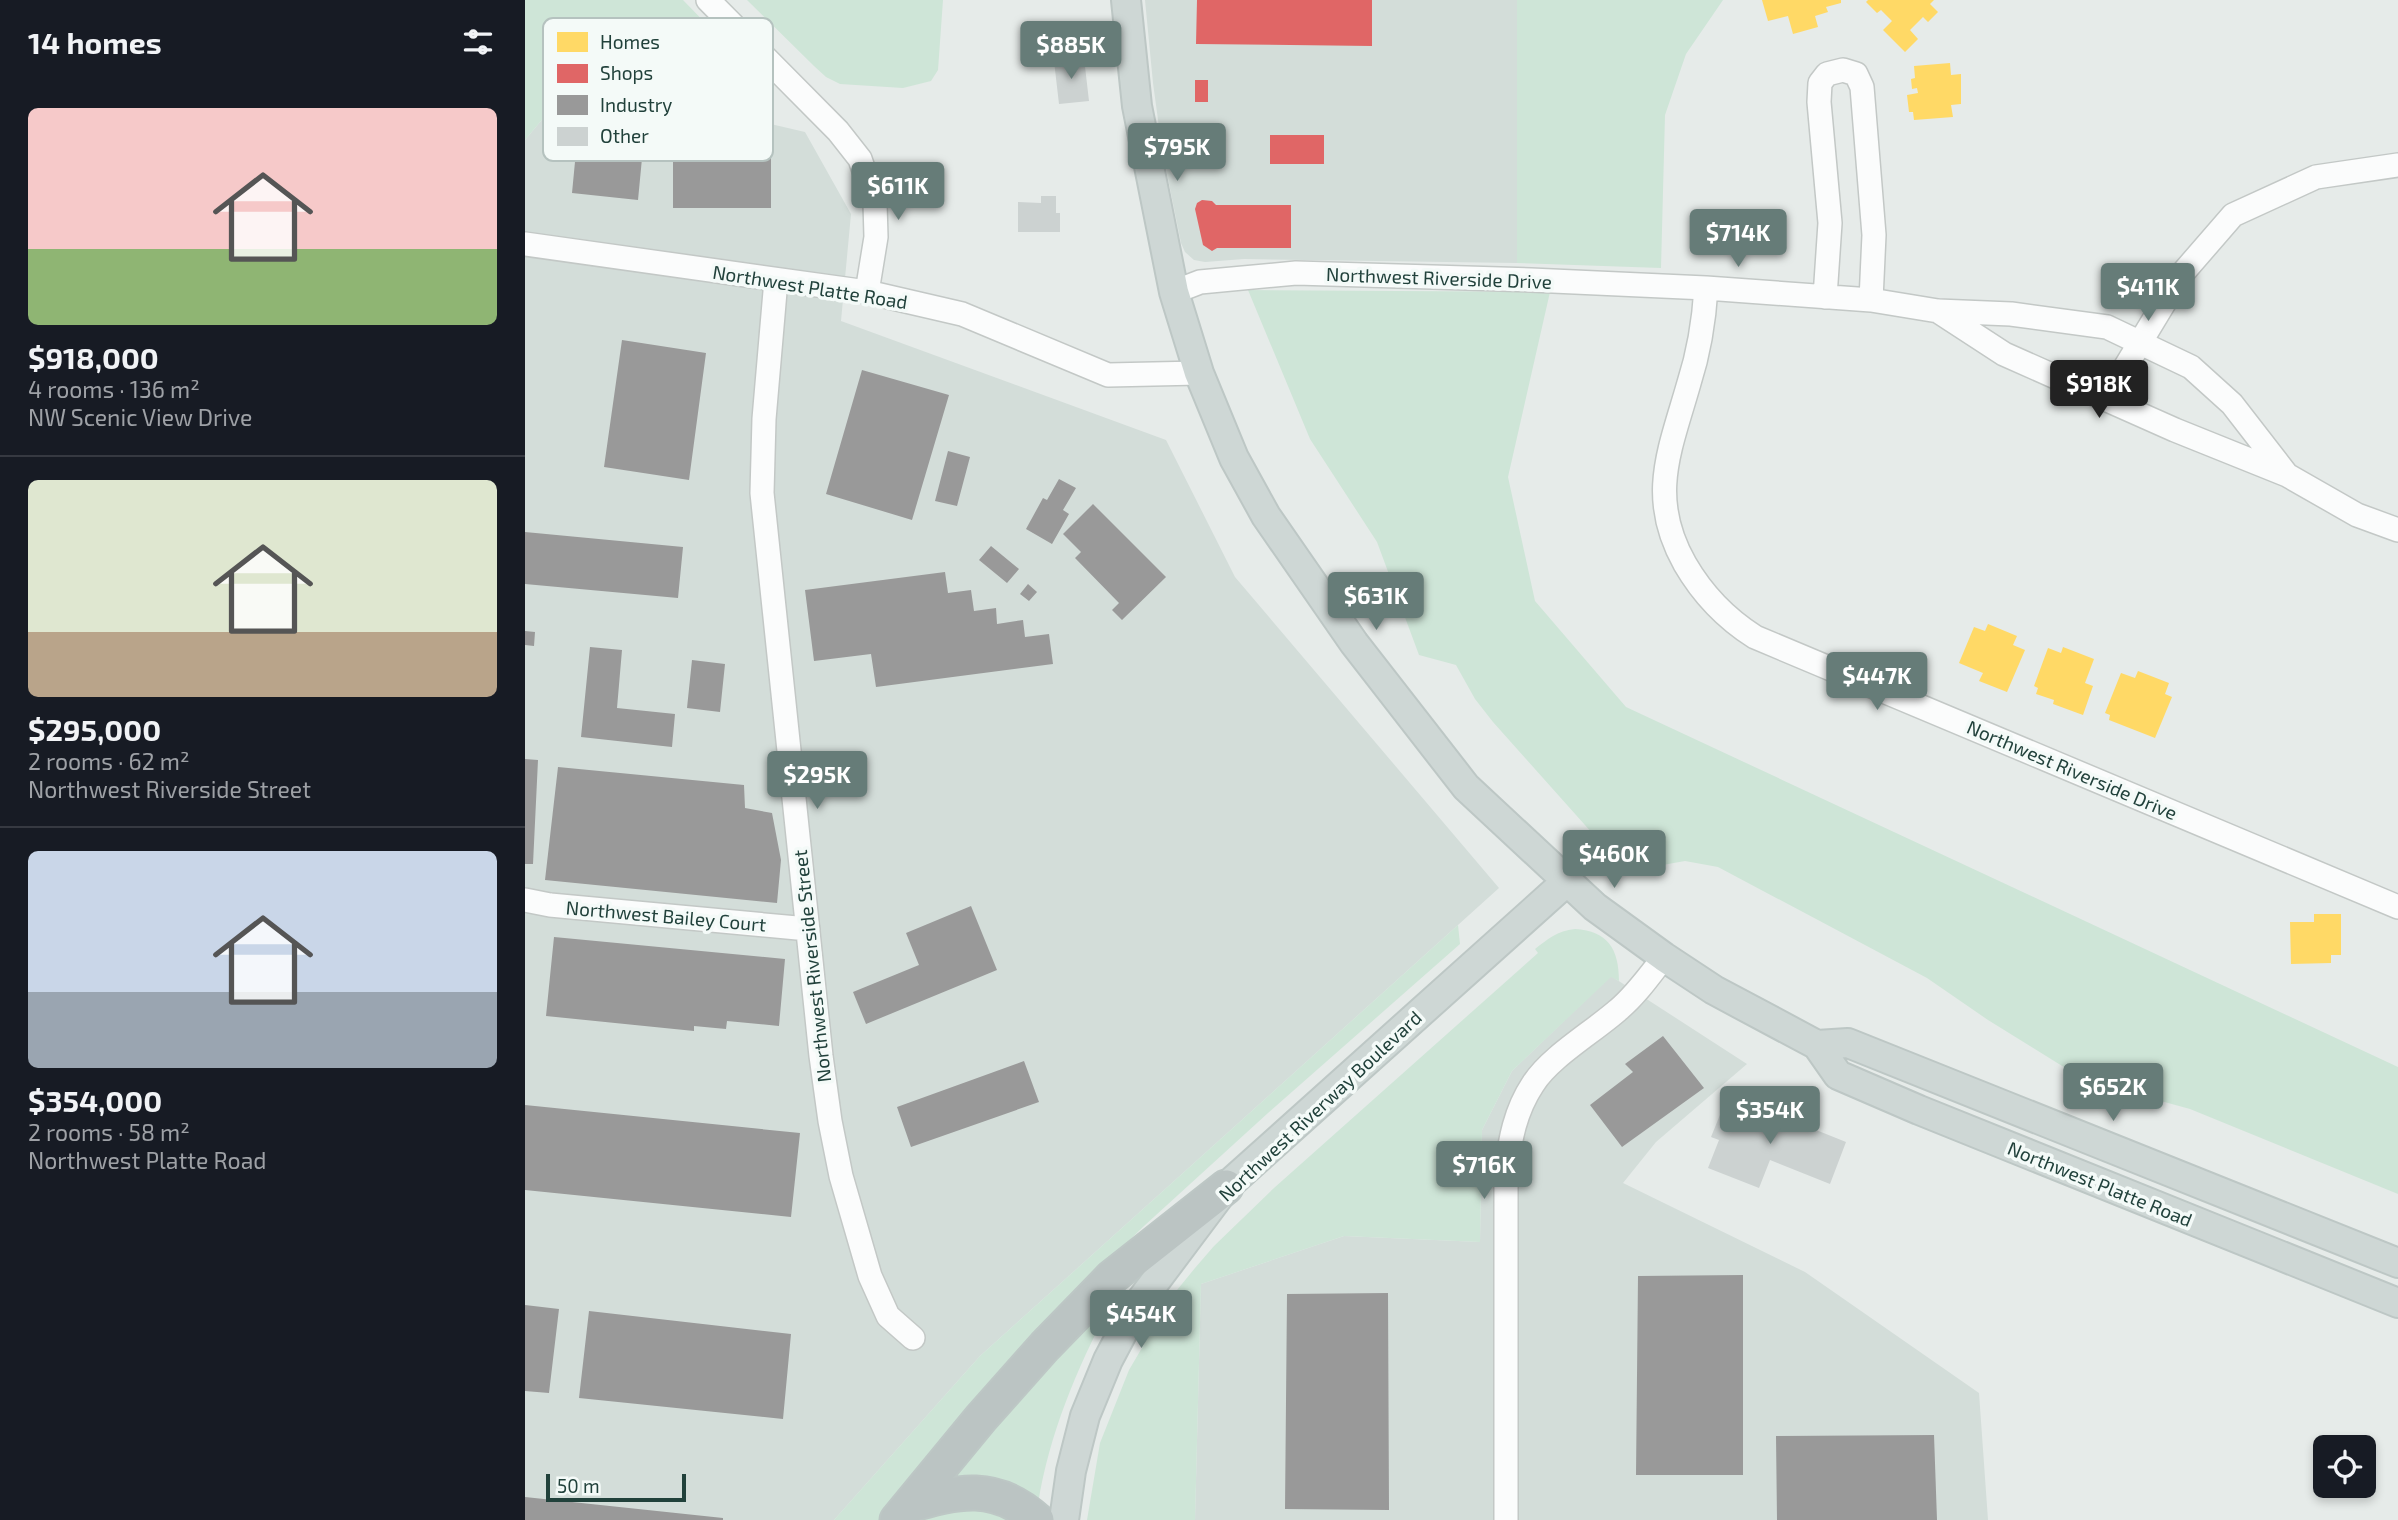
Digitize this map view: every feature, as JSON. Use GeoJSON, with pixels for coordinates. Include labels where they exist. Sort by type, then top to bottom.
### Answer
{"type":"FeatureCollection","features":[{"type":"Feature","properties":{"kind":"highway"},"geometry":{"type":"LineString","coordinates":[[903,1512],[990,1407],[1112,1277],[1226,1187]]}},
{"type":"Feature","properties":{"kind":"highway"},"geometry":{"type":"LineString","coordinates":[[903,1512],[952,1493],[980,1493],[1006,1500],[1037,1520]]}},
{"type":"Feature","properties":{"kind":"main road"},"geometry":{"type":"LineString","coordinates":[[1126,0],[1137,106],[1174,292],[1199,373]]}},
{"type":"Feature","properties":{"kind":"main road","name":"Northwest Platte Road"},"geometry":{"type":"LineString","coordinates":[[1199,373],[1234,458],[1252,493],[1354,643],[1466,787],[1595,907],[1714,990],[1817,1045],[1838,1075],[1969,1131],[2398,1303]]}},
{"type":"Feature","properties":{"kind":"main road","name":"Northwest Riverway Boulevard"},"geometry":{"type":"LineString","coordinates":[[1064,1520],[1071,1471],[1085,1416],[1108,1360],[1136,1307],[1226,1187],[1566,882]]}},
{"type":"Feature","properties":{"kind":"main road","name":"Northwest Platte Road"},"geometry":{"type":"LineString","coordinates":[[1817,1045],[1849,1043],[2398,1263]]}},
{"type":"Feature","properties":{"kind":"street"},"geometry":{"type":"LineString","coordinates":[[708,0],[726,18]]}},
{"type":"Feature","properties":{"kind":"street"},"geometry":{"type":"LineString","coordinates":[[773,66],[838,131],[860,159],[875,203],[876,237],[867,292]]}},
{"type":"Feature","properties":{"kind":"street"},"geometry":{"type":"LineString","coordinates":[[1825,297],[1830,223],[1819,102],[1820,83],[1828,74],[1843,71],[1856,74],[1862,87],[1874,235],[1871,300]]}},
{"type":"Feature","properties":{"kind":"street"},"geometry":{"type":"LineString","coordinates":[[2106,399],[2181,275],[2233,215],[2316,177],[2398,165]]}},
{"type":"Feature","properties":{"kind":"street","name":"Northwest Platte Road"},"geometry":{"type":"LineString","coordinates":[[525,244],[867,292],[962,314],[1108,375],[1199,373]]}},
{"type":"Feature","properties":{"kind":"street","name":"Northwest Riverside Drive"},"geometry":{"type":"LineString","coordinates":[[1174,292],[1200,282],[1296,273],[1517,279],[1706,288],[1871,300],[1938,311],[2011,314],[2107,327],[2191,368],[2232,404],[2287,475]]}},
{"type":"Feature","properties":{"kind":"street","name":"Northwest Riverside Street"},"geometry":{"type":"LineString","coordinates":[[776,280],[764,419],[762,494],[821,1056],[841,1176],[862,1254],[888,1316],[913,1338]]}},
{"type":"Feature","properties":{"kind":"street","name":"Northwest Riverside Drive"},"geometry":{"type":"LineString","coordinates":[[1706,288],[1704,326],[1667,458],[1664,486],[1667,516],[1677,549],[1695,581],[1731,621],[1755,636],[2398,907]]}},
{"type":"Feature","properties":{"kind":"street"},"geometry":{"type":"LineString","coordinates":[[1938,311],[2004,354],[2175,430],[2287,475],[2357,515],[2398,530]]}},
{"type":"Feature","properties":{"kind":"street","name":"Northwest Bailey Court"},"geometry":{"type":"LineString","coordinates":[[525,900],[550,905],[808,929]]}},
{"type":"Feature","properties":{"kind":"street"},"geometry":{"type":"LineString","coordinates":[[1506,1520],[1506,1171],[1516,1120],[1534,1082],[1619,1009],[1664,957]]}},
{"type":"Feature","properties":{"kind":"shaded area"},"geometry":{"type":"Polygon","coordinates":[[[1145,0],[1517,0],[1517,263],[1194,260],[1185,252],[1181,243],[1162,149],[1145,0]]]}},
{"type":"Feature","properties":{"kind":"shaded area"},"geometry":{"type":"Polygon","coordinates":[[[543,118],[543,161],[773,161],[773,125],[805,132],[851,214],[841,321],[1166,440],[1235,577],[1499,888],[980,1356],[834,1520],[525,1520],[525,140],[543,118]]]}},
{"type":"Feature","properties":{"kind":"shaded area"},"geometry":{"type":"Polygon","coordinates":[[[1611,976],[1747,1064],[1656,1142],[1623,1183],[1805,1272],[1979,1393],[1988,1520],[1195,1520],[1201,1284],[1344,1236],[1480,1242],[1482,1130],[1512,1071],[1611,976]]]}},
{"type":"Feature","properties":{"kind":"green space"},"geometry":{"type":"Polygon","coordinates":[[[525,0],[683,0],[701,18],[543,18],[543,118],[525,140],[525,0]]]}},
{"type":"Feature","properties":{"kind":"green space"},"geometry":{"type":"Polygon","coordinates":[[[747,0],[943,0],[938,70],[931,81],[903,88],[840,84],[826,77],[773,25],[773,18],[765,18],[747,0]]]}},
{"type":"Feature","properties":{"kind":"green space"},"geometry":{"type":"Polygon","coordinates":[[[1517,0],[1723,0],[1686,54],[1665,115],[1661,268],[1517,263],[1517,0]]]}},
{"type":"Feature","properties":{"kind":"green space"},"geometry":{"type":"Polygon","coordinates":[[[1248,290],[1550,292],[1508,477],[1535,601],[1626,707],[2398,1067],[2398,1194],[2190,1109],[2106,1086],[2075,1074],[1927,978],[1718,867],[1685,861],[1657,866],[1644,864],[1601,843],[1493,722],[1475,699],[1456,665],[1419,655],[1377,542],[1310,439],[1248,290]]]}},
{"type":"Feature","properties":{"kind":"green space"},"geometry":{"type":"Polygon","coordinates":[[[1458,925],[1460,944],[1268,1113],[1144,1226],[1084,1285],[886,1520],[834,1520],[980,1356],[1458,925]]]}},
{"type":"Feature","properties":{"kind":"green space"},"geometry":{"type":"Polygon","coordinates":[[[1575,929],[1596,933],[1609,944],[1617,960],[1619,981],[1611,977],[1512,1071],[1482,1130],[1480,1242],[1344,1236],[1201,1284],[1195,1520],[1087,1520],[1100,1443],[1129,1370],[1173,1295],[1195,1268],[1274,1188],[1538,953],[1535,949],[1558,934],[1575,929]]]}},
{"type":"Feature","properties":{"kind":"green space"},"geometry":{"type":"Polygon","coordinates":[[[1105,1303],[1109,1307],[1075,1378],[1057,1427],[1038,1504],[947,1476],[1105,1303]]]}},
{"type":"Feature","properties":{"kind":"green space"},"geometry":{"type":"Polygon","coordinates":[[[971,1504],[1017,1520],[923,1520],[931,1513],[971,1504]]]}},
{"type":"Feature","properties":{"kind":"building: Homes"},"geometry":{"type":"Polygon","coordinates":[[[1762,0],[1841,0],[1841,3],[1826,7],[1828,12],[1815,16],[1818,27],[1793,34],[1788,16],[1768,21],[1762,0]]]}},
{"type":"Feature","properties":{"kind":"building: Homes"},"geometry":{"type":"Polygon","coordinates":[[[1934,0],[1930,4],[1938,12],[1928,22],[1923,17],[1910,30],[1918,39],[1905,52],[1883,30],[1892,21],[1881,10],[1877,13],[1866,2],[1934,0]]]}},
{"type":"Feature","properties":{"kind":"building: Homes"},"geometry":{"type":"Polygon","coordinates":[[[1950,63],[1951,75],[1961,74],[1961,104],[1951,105],[1953,117],[1914,120],[1913,112],[1909,112],[1907,95],[1918,93],[1917,88],[1912,89],[1914,66],[1950,63]]]}},
{"type":"Feature","properties":{"kind":"building: Homes"},"geometry":{"type":"Polygon","coordinates":[[[1988,624],[2017,636],[2013,645],[2025,650],[2007,692],[1979,681],[1983,673],[1959,663],[1974,627],[1985,631],[1988,624]]]}},
{"type":"Feature","properties":{"kind":"building: Homes"},"geometry":{"type":"Polygon","coordinates":[[[2063,647],[2094,659],[2085,683],[2093,686],[2083,715],[2053,704],[2054,700],[2036,694],[2038,688],[2034,686],[2048,648],[2061,653],[2063,647]]]}},
{"type":"Feature","properties":{"kind":"building: Homes"},"geometry":{"type":"Polygon","coordinates":[[[2138,671],[2169,683],[2165,694],[2172,697],[2155,738],[2109,720],[2110,715],[2105,713],[2121,673],[2135,678],[2138,671]]]}},
{"type":"Feature","properties":{"kind":"building: Homes"},"geometry":{"type":"Polygon","coordinates":[[[2314,914],[2341,914],[2341,955],[2331,955],[2331,963],[2291,964],[2290,922],[2314,922],[2314,914]]]}},
{"type":"Feature","properties":{"kind":"building: Shops"},"geometry":{"type":"Polygon","coordinates":[[[1197,0],[1372,0],[1372,46],[1196,44],[1197,0]]]}},
{"type":"Feature","properties":{"kind":"building: Shops"},"geometry":{"type":"Polygon","coordinates":[[[1195,80],[1208,80],[1208,102],[1195,102],[1195,80]]]}},
{"type":"Feature","properties":{"kind":"building: Shops"},"geometry":{"type":"Polygon","coordinates":[[[1270,135],[1324,135],[1324,164],[1270,164],[1270,135]]]}},
{"type":"Feature","properties":{"kind":"building: Shops"},"geometry":{"type":"Polygon","coordinates":[[[1202,200],[1212,201],[1216,205],[1291,205],[1291,248],[1217,248],[1212,251],[1203,245],[1195,209],[1197,203],[1202,200]]]}},
{"type":"Feature","properties":{"kind":"building: Industry"},"geometry":{"type":"Polygon","coordinates":[[[575,161],[642,161],[638,200],[572,193],[575,161]]]}},
{"type":"Feature","properties":{"kind":"building: Industry"},"geometry":{"type":"Polygon","coordinates":[[[673,161],[771,161],[771,208],[673,208],[673,161]]]}},
{"type":"Feature","properties":{"kind":"building: Industry"},"geometry":{"type":"Polygon","coordinates":[[[622,340],[706,353],[689,480],[604,467],[622,340]]]}},
{"type":"Feature","properties":{"kind":"building: Industry"},"geometry":{"type":"Polygon","coordinates":[[[862,370],[949,395],[912,520],[826,494],[862,370]]]}},
{"type":"Feature","properties":{"kind":"building: Industry"},"geometry":{"type":"Polygon","coordinates":[[[948,451],[970,457],[957,506],[935,501],[948,451]]]}},
{"type":"Feature","properties":{"kind":"building: Industry"},"geometry":{"type":"Polygon","coordinates":[[[1059,479],[1076,488],[1063,510],[1069,514],[1052,544],[1026,529],[1043,498],[1047,500],[1059,479]]]}},
{"type":"Feature","properties":{"kind":"building: Industry"},"geometry":{"type":"Polygon","coordinates":[[[1093,504],[1166,577],[1122,620],[1112,610],[1119,603],[1075,558],[1081,552],[1063,534],[1093,504]]]}},
{"type":"Feature","properties":{"kind":"building: Industry"},"geometry":{"type":"Polygon","coordinates":[[[525,532],[683,547],[678,598],[525,584],[525,532]]]}},
{"type":"Feature","properties":{"kind":"building: Industry"},"geometry":{"type":"Polygon","coordinates":[[[991,546],[1019,569],[1007,583],[979,560],[991,546]]]}},
{"type":"Feature","properties":{"kind":"building: Industry"},"geometry":{"type":"Polygon","coordinates":[[[945,572],[948,593],[971,590],[974,611],[996,608],[997,624],[1023,620],[1025,637],[1049,634],[1053,664],[876,687],[871,654],[814,661],[805,590],[945,572]]]}},
{"type":"Feature","properties":{"kind":"building: Industry"},"geometry":{"type":"Polygon","coordinates":[[[1028,584],[1037,592],[1029,601],[1020,594],[1028,584]]]}},
{"type":"Feature","properties":{"kind":"building: Industry"},"geometry":{"type":"Polygon","coordinates":[[[525,631],[535,632],[534,646],[525,645],[525,631]]]}},
{"type":"Feature","properties":{"kind":"building: Industry"},"geometry":{"type":"Polygon","coordinates":[[[590,647],[622,650],[617,708],[675,714],[672,747],[581,737],[590,647]]]}},
{"type":"Feature","properties":{"kind":"building: Industry"},"geometry":{"type":"Polygon","coordinates":[[[692,660],[725,664],[720,712],[687,708],[692,660]]]}},
{"type":"Feature","properties":{"kind":"building: Industry"},"geometry":{"type":"Polygon","coordinates":[[[525,759],[538,760],[533,864],[525,864],[525,759]]]}},
{"type":"Feature","properties":{"kind":"building: Industry"},"geometry":{"type":"Polygon","coordinates":[[[558,767],[744,785],[745,808],[772,813],[781,860],[777,903],[545,880],[558,767]]]}},
{"type":"Feature","properties":{"kind":"building: Industry"},"geometry":{"type":"Polygon","coordinates":[[[971,906],[997,970],[866,1024],[853,992],[919,965],[906,933],[971,906]]]}},
{"type":"Feature","properties":{"kind":"building: Industry"},"geometry":{"type":"Polygon","coordinates":[[[554,937],[785,959],[779,1026],[727,1021],[726,1029],[694,1026],[694,1031],[546,1016],[554,937]]]}},
{"type":"Feature","properties":{"kind":"building: Industry"},"geometry":{"type":"Polygon","coordinates":[[[1663,1036],[1704,1088],[1622,1147],[1590,1105],[1633,1072],[1625,1064],[1663,1036]]]}},
{"type":"Feature","properties":{"kind":"building: Industry"},"geometry":{"type":"Polygon","coordinates":[[[1024,1061],[1039,1102],[911,1147],[897,1107],[1024,1061]]]}},
{"type":"Feature","properties":{"kind":"building: Industry"},"geometry":{"type":"Polygon","coordinates":[[[525,1105],[800,1133],[791,1217],[525,1190],[525,1105]]]}},
{"type":"Feature","properties":{"kind":"building: Industry"},"geometry":{"type":"Polygon","coordinates":[[[1743,1275],[1743,1475],[1636,1475],[1638,1276],[1743,1275]]]}},
{"type":"Feature","properties":{"kind":"building: Industry"},"geometry":{"type":"Polygon","coordinates":[[[1388,1293],[1389,1510],[1285,1509],[1287,1294],[1388,1293]]]}},
{"type":"Feature","properties":{"kind":"building: Industry"},"geometry":{"type":"Polygon","coordinates":[[[525,1305],[559,1309],[549,1393],[525,1391],[525,1305]]]}},
{"type":"Feature","properties":{"kind":"building: Industry"},"geometry":{"type":"Polygon","coordinates":[[[589,1311],[791,1334],[783,1419],[579,1398],[589,1311]]]}},
{"type":"Feature","properties":{"kind":"building: Industry"},"geometry":{"type":"Polygon","coordinates":[[[1934,1435],[1937,1520],[1777,1520],[1776,1436],[1934,1435]]]}},
{"type":"Feature","properties":{"kind":"building: Industry"},"geometry":{"type":"Polygon","coordinates":[[[525,1497],[723,1518],[723,1520],[525,1520],[525,1497]]]}},
{"type":"Feature","properties":{"kind":"building: Other"},"geometry":{"type":"Polygon","coordinates":[[[1084,58],[1089,101],[1059,104],[1054,61],[1084,58]]]}},
{"type":"Feature","properties":{"kind":"building: Other"},"geometry":{"type":"Polygon","coordinates":[[[1041,196],[1056,196],[1060,232],[1018,232],[1018,202],[1041,203],[1041,196]]]}},
{"type":"Feature","properties":{"kind":"building: Other"},"geometry":{"type":"Polygon","coordinates":[[[1726,1100],[1749,1109],[1751,1104],[1846,1142],[1830,1184],[1770,1160],[1759,1188],[1708,1168],[1719,1140],[1711,1137],[1726,1100]]]}}]}
